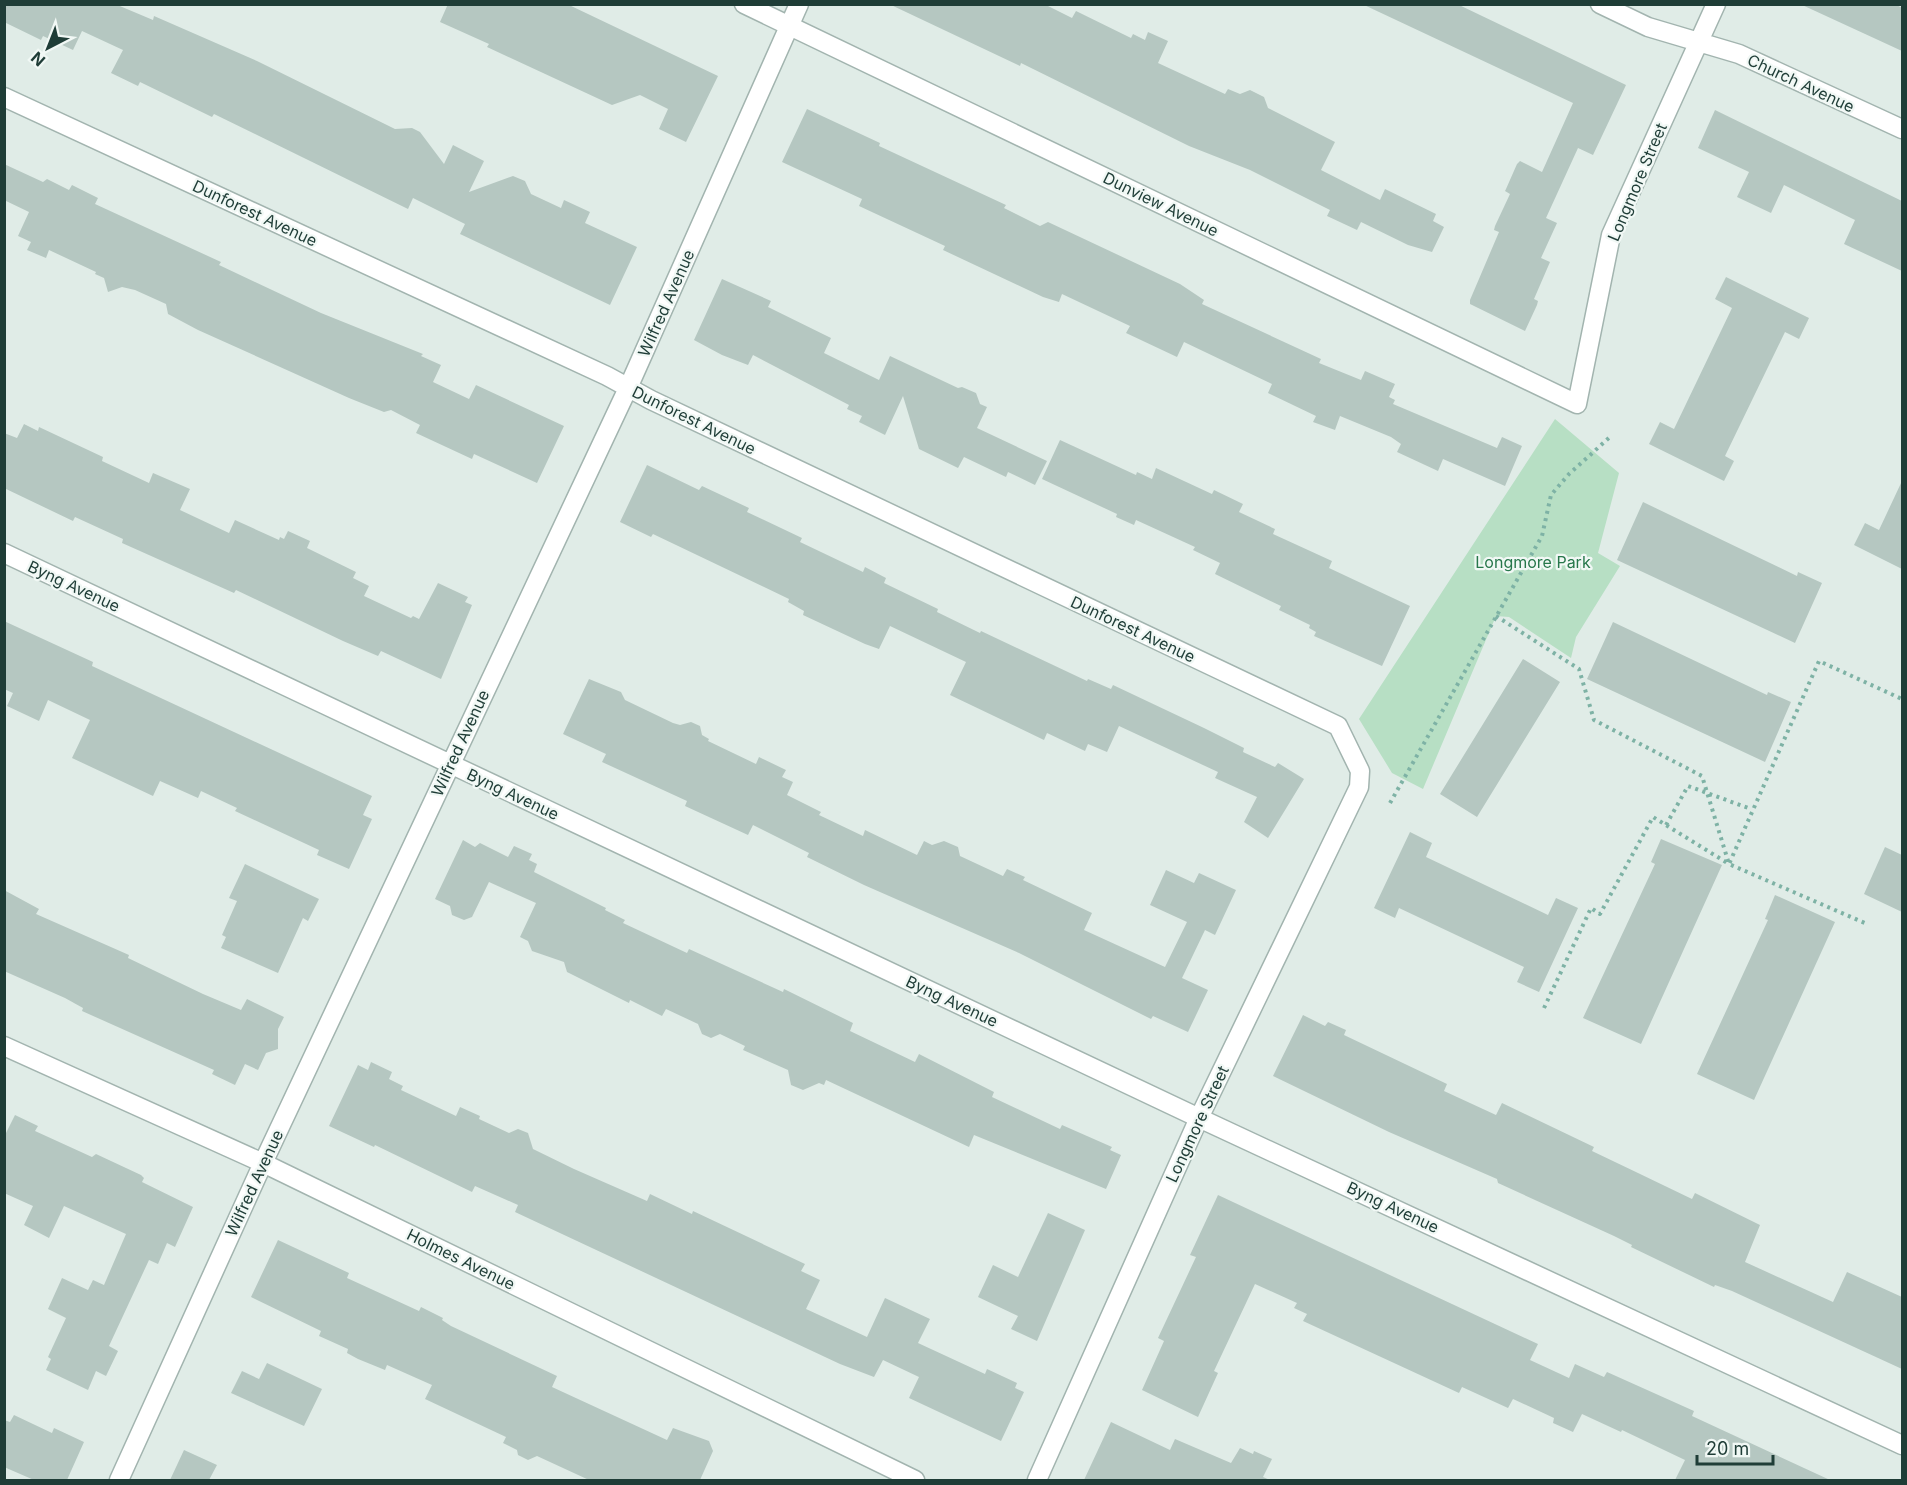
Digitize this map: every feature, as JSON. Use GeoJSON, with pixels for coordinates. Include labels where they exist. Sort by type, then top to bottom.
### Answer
{"type":"FeatureCollection","features":[{"type":"Feature","properties":{"kind":"street","name":"Dunview Avenue"},"geometry":{"type":"LineString","coordinates":[[744,4],[1577,404]]}},
{"type":"Feature","properties":{"kind":"street","name":"Wilfred Avenue"},"geometry":{"type":"LineString","coordinates":[[119,1480],[263,1163],[628,388],[799,4]]}},
{"type":"Feature","properties":{"kind":"street","name":"Church Avenue"},"geometry":{"type":"LineString","coordinates":[[1600,4],[1648,27],[1739,54],[1902,129]]}},
{"type":"Feature","properties":{"kind":"street","name":"Longmore Street"},"geometry":{"type":"LineString","coordinates":[[1577,404],[1611,236],[1716,4]]}},
{"type":"Feature","properties":{"kind":"street","name":"Dunforest Avenue"},"geometry":{"type":"LineString","coordinates":[[4,97],[628,388],[1338,726],[1360,771]]}},
{"type":"Feature","properties":{"kind":"street","name":"Byng Avenue"},"geometry":{"type":"LineString","coordinates":[[4,553],[1199,1118],[1902,1445]]}},
{"type":"Feature","properties":{"kind":"street","name":"Longmore Street"},"geometry":{"type":"LineString","coordinates":[[1037,1480],[1199,1118],[1359,787],[1360,771]]}},
{"type":"Feature","properties":{"kind":"street","name":"Holmes Avenue"},"geometry":{"type":"LineString","coordinates":[[4,1046],[263,1163],[915,1480]]}},
{"type":"Feature","properties":{"kind":"path"},"geometry":{"type":"LineString","coordinates":[[1390,803],[1542,536],[1551,495],[1569,474],[1610,437]]}},
{"type":"Feature","properties":{"kind":"path"},"geometry":{"type":"LineString","coordinates":[[1496,616],[1579,669],[1594,720],[1702,776],[1729,864]]}},
{"type":"Feature","properties":{"kind":"path"},"geometry":{"type":"LineString","coordinates":[[1729,864],[1751,809],[1819,661],[1902,699]]}},
{"type":"Feature","properties":{"kind":"path"},"geometry":{"type":"LineString","coordinates":[[1666,825],[1688,786],[1707,791],[1751,809]]}},
{"type":"Feature","properties":{"kind":"path"},"geometry":{"type":"LineString","coordinates":[[1544,1008],[1592,908],[1600,914],[1653,817],[1729,864],[1867,924]]}},
{"type":"Feature","properties":{"kind":"green space","name":"Longmore Park"},"geometry":{"type":"Polygon","coordinates":[[[1555,419],[1619,473],[1598,553],[1620,566],[1576,637],[1571,658],[1509,617],[1496,616],[1423,789],[1392,773],[1359,719],[1555,419]]]}},
{"type":"Feature","properties":{"kind":"building"},"geometry":{"type":"Polygon","coordinates":[[[4,4],[115,4],[153,20],[154,16],[257,61],[395,129],[412,128],[420,132],[444,164],[453,145],[484,161],[469,192],[513,176],[525,181],[531,194],[561,208],[564,200],[590,212],[585,223],[637,247],[610,305],[460,234],[465,224],[413,198],[408,209],[214,114],[212,117],[140,82],[138,86],[111,73],[123,50],[82,31],[73,50],[43,36],[41,40],[4,22],[4,4]]]}},
{"type":"Feature","properties":{"kind":"building"},"geometry":{"type":"Polygon","coordinates":[[[448,4],[567,4],[718,76],[686,142],[659,129],[668,109],[640,95],[612,105],[487,47],[489,44],[440,22],[448,4]]]}},
{"type":"Feature","properties":{"kind":"building"},"geometry":{"type":"Polygon","coordinates":[[[889,4],[1044,4],[1072,18],[1076,11],[1131,38],[1133,34],[1145,40],[1148,32],[1168,41],[1158,63],[1225,94],[1228,89],[1240,94],[1250,90],[1264,97],[1268,108],[1335,142],[1321,170],[1380,200],[1385,189],[1436,214],[1433,221],[1444,227],[1432,252],[1408,245],[1361,222],[1357,230],[1327,216],[1330,210],[1250,170],[1189,146],[1021,63],[1020,66],[889,4]]]}},
{"type":"Feature","properties":{"kind":"building"},"geometry":{"type":"Polygon","coordinates":[[[1362,4],[1457,4],[1626,85],[1593,155],[1578,148],[1546,218],[1557,223],[1541,258],[1550,262],[1534,299],[1538,301],[1537,305],[1525,331],[1470,304],[1470,300],[1499,232],[1494,230],[1495,226],[1510,194],[1505,191],[1517,164],[1520,161],[1542,172],[1573,103],[1362,4]]]}},
{"type":"Feature","properties":{"kind":"building"},"geometry":{"type":"Polygon","coordinates":[[[1800,4],[1895,4],[1902,8],[1902,51],[1800,4]]]}},
{"type":"Feature","properties":{"kind":"building"},"geometry":{"type":"Polygon","coordinates":[[[807,109],[880,143],[879,146],[1006,205],[1004,208],[1040,226],[1048,222],[1180,284],[1204,300],[1202,304],[1321,359],[1319,363],[1361,380],[1365,371],[1395,384],[1389,397],[1395,400],[1393,404],[1497,448],[1502,437],[1522,446],[1505,486],[1443,459],[1438,471],[1397,452],[1401,444],[1391,437],[1340,416],[1335,430],[1313,422],[1316,416],[1268,393],[1272,384],[1184,342],[1177,357],[1126,333],[1130,326],[1062,294],[1059,302],[1043,297],[943,250],[945,246],[859,206],[862,199],[782,162],[807,109]]]}},
{"type":"Feature","properties":{"kind":"building"},"geometry":{"type":"Polygon","coordinates":[[[1715,110],[1902,201],[1902,271],[1844,244],[1855,220],[1784,185],[1771,213],[1737,197],[1749,172],[1698,148],[1715,110]]]}},
{"type":"Feature","properties":{"kind":"building"},"geometry":{"type":"Polygon","coordinates":[[[4,164],[43,182],[47,179],[69,190],[72,185],[98,198],[95,204],[221,262],[219,265],[321,313],[423,354],[421,356],[441,365],[433,382],[469,399],[476,385],[564,426],[537,483],[474,454],[472,459],[416,433],[420,425],[391,410],[384,412],[349,398],[198,330],[168,314],[166,304],[135,290],[122,287],[108,292],[104,278],[95,274],[96,272],[49,250],[46,258],[27,250],[31,242],[18,236],[29,212],[4,200],[4,164]]]}},
{"type":"Feature","properties":{"kind":"building"},"geometry":{"type":"Polygon","coordinates":[[[1726,277],[1809,318],[1799,339],[1785,332],[1725,456],[1734,461],[1724,481],[1649,444],[1660,422],[1674,429],[1732,308],[1715,299],[1726,277]]]}},
{"type":"Feature","properties":{"kind":"building"},"geometry":{"type":"Polygon","coordinates":[[[722,279],[771,301],[768,307],[831,338],[824,353],[879,380],[890,356],[958,388],[962,387],[976,393],[980,404],[987,407],[977,428],[1047,461],[1035,485],[1008,472],[1006,477],[964,457],[958,468],[919,449],[903,396],[885,435],[859,422],[862,416],[847,409],[849,405],[753,355],[748,365],[722,355],[694,340],[722,279]]]}},
{"type":"Feature","properties":{"kind":"building"},"geometry":{"type":"Polygon","coordinates":[[[24,424],[38,431],[39,427],[103,457],[102,461],[149,483],[153,473],[190,489],[180,510],[229,533],[235,520],[279,540],[280,537],[284,539],[288,531],[310,541],[307,548],[356,572],[353,578],[369,586],[364,596],[411,618],[413,616],[419,619],[438,583],[468,597],[465,602],[472,605],[441,679],[381,651],[378,656],[343,641],[236,590],[234,593],[122,543],[123,539],[75,517],[73,521],[4,488],[4,433],[17,438],[24,424]]]}},
{"type":"Feature","properties":{"kind":"building"},"geometry":{"type":"Polygon","coordinates":[[[1060,440],[1136,475],[1137,472],[1152,479],[1156,468],[1212,494],[1214,490],[1243,504],[1239,512],[1275,529],[1273,534],[1332,561],[1329,568],[1410,606],[1382,666],[1314,636],[1316,632],[1309,628],[1310,625],[1279,610],[1281,606],[1215,574],[1220,563],[1193,550],[1195,547],[1136,520],[1134,525],[1116,517],[1117,514],[1042,479],[1060,440]]]}},
{"type":"Feature","properties":{"kind":"building"},"geometry":{"type":"Polygon","coordinates":[[[647,465],[699,490],[702,486],[749,508],[747,512],[802,538],[800,542],[863,572],[865,567],[886,578],[884,583],[938,609],[937,612],[980,633],[981,631],[1087,681],[1088,679],[1111,689],[1113,685],[1244,748],[1243,752],[1275,767],[1278,763],[1304,779],[1268,838],[1244,822],[1257,797],[1215,778],[1218,772],[1119,726],[1107,752],[1088,744],[1085,751],[1047,733],[1044,740],[950,695],[966,662],[890,626],[879,649],[865,644],[803,615],[804,611],[788,602],[789,599],[653,534],[651,537],[620,522],[647,465]]]}},
{"type":"Feature","properties":{"kind":"building"},"geometry":{"type":"Polygon","coordinates":[[[1902,481],[1902,569],[1854,545],[1865,523],[1879,530],[1902,481]]]}},
{"type":"Feature","properties":{"kind":"building"},"geometry":{"type":"Polygon","coordinates":[[[1643,502],[1797,576],[1798,572],[1822,583],[1795,643],[1617,560],[1643,502]]]}},
{"type":"Feature","properties":{"kind":"building"},"geometry":{"type":"Polygon","coordinates":[[[4,621],[93,662],[92,666],[372,796],[363,815],[372,819],[349,869],[317,855],[319,850],[235,811],[237,808],[201,791],[198,798],[160,781],[153,796],[72,758],[90,720],[48,700],[39,721],[7,706],[13,693],[4,689],[4,621]]]}},
{"type":"Feature","properties":{"kind":"building"},"geometry":{"type":"Polygon","coordinates":[[[1613,622],[1767,695],[1768,692],[1791,702],[1765,762],[1587,679],[1613,622]]]}},
{"type":"Feature","properties":{"kind":"building"},"geometry":{"type":"Polygon","coordinates":[[[1523,659],[1560,682],[1477,817],[1440,794],[1523,659]]]}},
{"type":"Feature","properties":{"kind":"building"},"geometry":{"type":"Polygon","coordinates":[[[589,679],[621,692],[625,700],[673,723],[680,725],[691,722],[700,726],[702,735],[709,739],[708,741],[756,764],[759,757],[786,770],[782,777],[793,782],[787,795],[821,812],[819,815],[863,836],[865,830],[917,855],[924,841],[932,845],[944,841],[958,847],[960,856],[1003,876],[1007,869],[1025,877],[1023,880],[1092,913],[1084,930],[1165,967],[1187,922],[1150,905],[1166,870],[1194,883],[1199,873],[1236,890],[1215,935],[1205,930],[1182,978],[1208,990],[1188,1032],[1153,1016],[1151,1019],[1019,953],[864,885],[807,857],[809,853],[753,825],[748,835],[685,806],[687,801],[602,762],[606,754],[563,734],[589,679]]]}},
{"type":"Feature","properties":{"kind":"building"},"geometry":{"type":"Polygon","coordinates":[[[1410,832],[1432,843],[1426,857],[1548,915],[1556,898],[1578,908],[1539,992],[1517,982],[1524,967],[1399,908],[1395,918],[1374,908],[1410,832]]]}},
{"type":"Feature","properties":{"kind":"building"},"geometry":{"type":"Polygon","coordinates":[[[1661,839],[1722,865],[1641,1044],[1583,1018],[1655,864],[1651,862],[1661,839]]]}},
{"type":"Feature","properties":{"kind":"building"},"geometry":{"type":"Polygon","coordinates":[[[463,840],[475,847],[480,843],[508,857],[514,846],[532,854],[529,860],[537,864],[534,872],[606,908],[605,910],[625,920],[623,923],[687,953],[689,949],[783,992],[784,989],[853,1023],[850,1031],[915,1062],[919,1054],[994,1092],[992,1097],[1060,1129],[1062,1125],[1112,1147],[1110,1150],[1121,1155],[1106,1189],[974,1135],[969,1147],[826,1080],[824,1085],[819,1083],[803,1090],[791,1085],[788,1070],[743,1050],[745,1046],[720,1034],[711,1038],[702,1034],[698,1024],[666,1009],[662,1016],[630,1000],[629,1003],[567,972],[564,962],[532,951],[528,941],[520,937],[536,903],[489,882],[472,917],[464,920],[452,915],[450,906],[435,899],[463,840]]]}},
{"type":"Feature","properties":{"kind":"building"},"geometry":{"type":"Polygon","coordinates":[[[1885,847],[1902,855],[1902,912],[1864,894],[1885,847]]]}},
{"type":"Feature","properties":{"kind":"building"},"geometry":{"type":"Polygon","coordinates":[[[245,864],[319,899],[308,921],[303,918],[278,973],[221,948],[226,937],[222,935],[237,901],[229,898],[245,864]]]}},
{"type":"Feature","properties":{"kind":"building"},"geometry":{"type":"Polygon","coordinates":[[[4,890],[39,909],[36,914],[129,955],[128,958],[203,994],[241,1010],[247,999],[284,1017],[278,1029],[278,1049],[266,1053],[258,1070],[245,1064],[235,1085],[212,1074],[214,1070],[82,1011],[83,1008],[65,998],[4,971],[4,890]]]}},
{"type":"Feature","properties":{"kind":"building"},"geometry":{"type":"Polygon","coordinates":[[[1775,895],[1835,922],[1754,1100],[1697,1074],[1768,920],[1765,919],[1775,895]]]}},
{"type":"Feature","properties":{"kind":"building"},"geometry":{"type":"Polygon","coordinates":[[[1303,1015],[1325,1026],[1328,1022],[1346,1030],[1344,1035],[1447,1084],[1444,1091],[1496,1115],[1502,1103],[1594,1147],[1592,1151],[1692,1199],[1695,1193],[1760,1225],[1745,1262],[1833,1302],[1847,1272],[1902,1297],[1902,1369],[1732,1291],[1715,1285],[1714,1287],[1631,1247],[1632,1245],[1614,1236],[1498,1183],[1497,1179],[1389,1132],[1273,1076],[1303,1015]]]}},
{"type":"Feature","properties":{"kind":"building"},"geometry":{"type":"Polygon","coordinates":[[[371,1062],[392,1072],[389,1079],[403,1086],[401,1090],[456,1116],[460,1107],[509,1133],[518,1129],[528,1133],[533,1149],[574,1169],[647,1201],[650,1194],[692,1214],[693,1211],[805,1264],[801,1271],[820,1280],[806,1309],[867,1337],[885,1298],[930,1319],[918,1343],[985,1374],[987,1369],[1017,1383],[1015,1388],[1024,1392],[1001,1441],[909,1398],[919,1377],[883,1360],[874,1377],[840,1364],[515,1212],[518,1205],[475,1186],[472,1192],[375,1145],[374,1147],[329,1126],[358,1065],[368,1070],[371,1062]]]}},
{"type":"Feature","properties":{"kind":"building"},"geometry":{"type":"Polygon","coordinates":[[[15,1115],[38,1126],[35,1131],[92,1157],[96,1154],[141,1175],[144,1178],[142,1182],[193,1207],[175,1247],[167,1243],[158,1264],[149,1260],[109,1346],[118,1351],[106,1376],[96,1371],[88,1390],[46,1370],[51,1359],[48,1357],[66,1318],[48,1309],[62,1278],[88,1290],[93,1280],[104,1285],[126,1234],[64,1206],[49,1238],[24,1225],[33,1206],[4,1193],[4,1137],[15,1115]]]}},
{"type":"Feature","properties":{"kind":"building"},"geometry":{"type":"Polygon","coordinates":[[[1218,1195],[1538,1344],[1530,1360],[1569,1378],[1575,1364],[1604,1377],[1607,1372],[1694,1411],[1692,1416],[1830,1480],[1675,1480],[1685,1460],[1622,1430],[1621,1432],[1582,1414],[1573,1432],[1553,1423],[1554,1418],[1513,1399],[1508,1408],[1462,1387],[1459,1393],[1303,1321],[1307,1314],[1294,1308],[1297,1303],[1255,1284],[1214,1371],[1218,1373],[1198,1417],[1142,1390],[1164,1341],[1158,1338],[1196,1257],[1190,1255],[1218,1195]]]}},
{"type":"Feature","properties":{"kind":"building"},"geometry":{"type":"Polygon","coordinates":[[[1048,1213],[1085,1230],[1037,1341],[1011,1329],[1018,1316],[978,1297],[993,1265],[1018,1277],[1048,1213]]]}},
{"type":"Feature","properties":{"kind":"building"},"geometry":{"type":"Polygon","coordinates":[[[278,1240],[349,1273],[347,1278],[419,1311],[421,1307],[443,1318],[442,1320],[451,1326],[557,1376],[552,1387],[667,1440],[673,1428],[709,1441],[713,1451],[700,1480],[589,1480],[537,1456],[528,1460],[518,1455],[517,1450],[503,1443],[506,1437],[425,1399],[432,1385],[387,1365],[385,1370],[358,1359],[347,1353],[348,1349],[319,1336],[321,1331],[251,1297],[278,1240]]]}},
{"type":"Feature","properties":{"kind":"building"},"geometry":{"type":"Polygon","coordinates":[[[267,1363],[322,1389],[304,1426],[231,1393],[242,1371],[259,1379],[267,1363]]]}},
{"type":"Feature","properties":{"kind":"building"},"geometry":{"type":"Polygon","coordinates":[[[14,1415],[52,1433],[54,1428],[84,1442],[67,1480],[34,1480],[4,1467],[4,1420],[10,1422],[14,1415]]]}},
{"type":"Feature","properties":{"kind":"building"},"geometry":{"type":"Polygon","coordinates":[[[1111,1422],[1170,1450],[1175,1439],[1231,1463],[1240,1448],[1253,1454],[1254,1451],[1272,1459],[1263,1477],[1270,1480],[1084,1480],[1111,1422]]]}},
{"type":"Feature","properties":{"kind":"building"},"geometry":{"type":"Polygon","coordinates":[[[184,1450],[217,1465],[209,1480],[170,1480],[184,1450]]]}}]}
